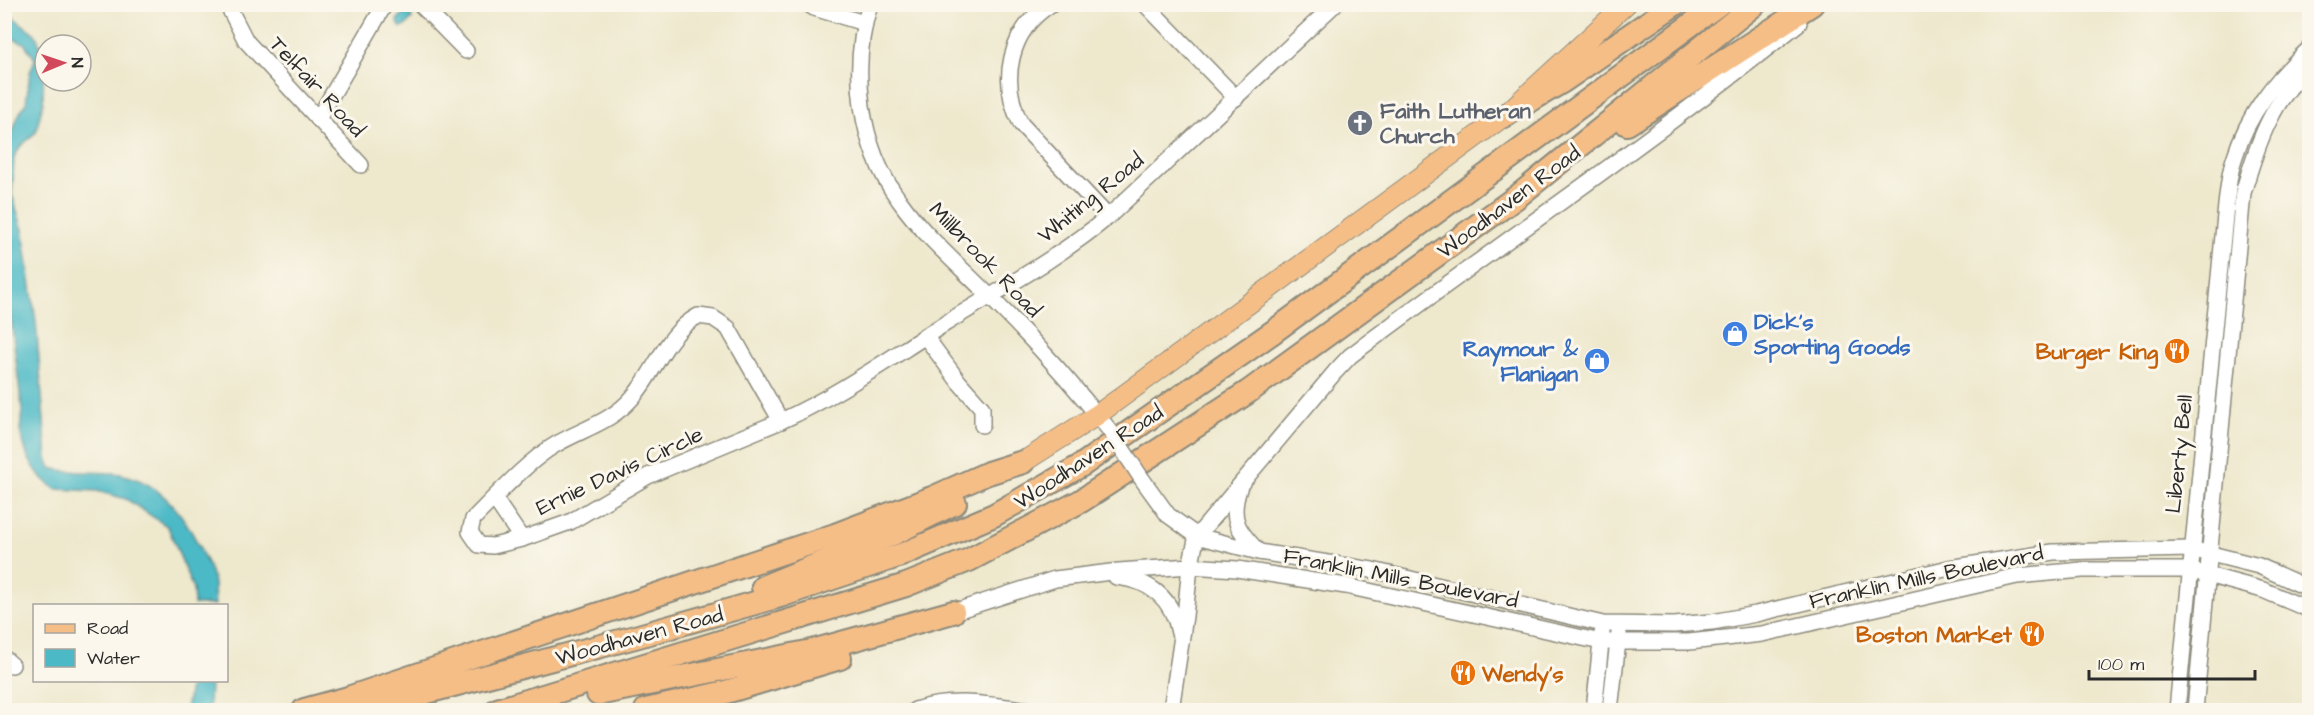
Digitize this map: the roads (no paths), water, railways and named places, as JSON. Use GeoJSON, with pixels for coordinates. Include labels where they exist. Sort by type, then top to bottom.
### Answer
{"type":"FeatureCollection","features":[{"type":"Feature","properties":{"kind":"highway"},"geometry":{"type":"LineString","coordinates":[[1504,116],[1563,81],[1675,4]]}},
{"type":"Feature","properties":{"kind":"highway","name":"Woodhaven Road"},"geometry":{"type":"LineString","coordinates":[[359,711],[780,596],[901,555],[994,515],[1082,465],[1272,332],[1719,4]]}},
{"type":"Feature","properties":{"kind":"highway","name":"Woodhaven Road"},"geometry":{"type":"LineString","coordinates":[[497,711],[906,585],[969,560],[1082,501],[1248,392],[1518,196],[1755,4]]}},
{"type":"Feature","properties":{"kind":"highway"},"geometry":{"type":"LineString","coordinates":[[1518,196],[1812,4]]}},
{"type":"Feature","properties":{"kind":"highway"},"geometry":{"type":"LineString","coordinates":[[635,637],[894,533],[996,483],[1023,462]]}},
{"type":"Feature","properties":{"kind":"highway"},"geometry":{"type":"LineString","coordinates":[[304,711],[834,535],[932,498],[988,473],[1023,462]]}},
{"type":"Feature","properties":{"kind":"highway"},"geometry":{"type":"LineString","coordinates":[[520,711],[636,685],[812,651],[953,612]]}},
{"type":"Feature","properties":{"kind":"highway"},"geometry":{"type":"LineString","coordinates":[[646,711],[726,692],[835,660],[953,612]]}},
{"type":"Feature","properties":{"kind":"main road","name":"Woodhaven Road"},"geometry":{"type":"LineString","coordinates":[[1023,462],[1097,414],[1504,116],[1626,4]]}},
{"type":"Feature","properties":{"kind":"street","name":"Telfair Road"},"geometry":{"type":"LineString","coordinates":[[227,4],[246,41],[361,165]]}},
{"type":"Feature","properties":{"kind":"street"},"geometry":{"type":"LineString","coordinates":[[318,119],[385,4]]}},
{"type":"Feature","properties":{"kind":"street"},"geometry":{"type":"LineString","coordinates":[[420,4],[466,51]]}},
{"type":"Feature","properties":{"kind":"street"},"geometry":{"type":"LineString","coordinates":[[808,4],[814,8],[864,23]]}},
{"type":"Feature","properties":{"kind":"street","name":"Millbrook Road"},"geometry":{"type":"LineString","coordinates":[[870,4],[864,23],[859,57],[860,90],[868,134],[880,170],[898,200],[923,230],[1046,353],[1112,432],[1168,515],[1197,536]]}},
{"type":"Feature","properties":{"kind":"street"},"geometry":{"type":"LineString","coordinates":[[1051,4],[1037,13],[1018,37],[1009,66],[1014,111],[1021,124],[1108,217]]}},
{"type":"Feature","properties":{"kind":"street"},"geometry":{"type":"LineString","coordinates":[[1145,4],[1236,98]]}},
{"type":"Feature","properties":{"kind":"street","name":"Whiting Road"},"geometry":{"type":"LineString","coordinates":[[781,421],[823,400],[1046,263],[1084,237],[1335,4]]}},
{"type":"Feature","properties":{"kind":"street","name":"Woodhaven Road"},"geometry":{"type":"LineString","coordinates":[[1197,536],[1350,356],[1714,91],[1823,4]]}},
{"type":"Feature","properties":{"kind":"street","name":"Liberty Bell"},"geometry":{"type":"LineString","coordinates":[[2177,711],[2191,549],[2226,205],[2233,160],[2249,120],[2280,75],[2310,48]]}},
{"type":"Feature","properties":{"kind":"street","name":"Liberty Bell"},"geometry":{"type":"LineString","coordinates":[[2195,711],[2244,194],[2254,154],[2275,109],[2298,77],[2310,67]]}},
{"type":"Feature","properties":{"kind":"street","name":"Ernie Davis Circle"},"geometry":{"type":"LineString","coordinates":[[698,316],[713,318],[728,328],[781,421],[648,476],[570,522],[522,539],[493,546],[479,546],[470,532],[473,519],[541,455],[555,445],[619,412],[634,396],[674,336],[686,323],[698,316]]}},
{"type":"Feature","properties":{"kind":"street"},"geometry":{"type":"LineString","coordinates":[[925,336],[959,382],[982,408],[982,425]]}},
{"type":"Feature","properties":{"kind":"street"},"geometry":{"type":"LineString","coordinates":[[1241,484],[1234,508],[1235,519],[1242,535],[1259,552]]}},
{"type":"Feature","properties":{"kind":"street","name":"Ernie Davis Circle"},"geometry":{"type":"LineString","coordinates":[[494,498],[522,539]]}},
{"type":"Feature","properties":{"kind":"street"},"geometry":{"type":"LineString","coordinates":[[1171,711],[1190,566],[1197,536]]}},
{"type":"Feature","properties":{"kind":"street","name":"Franklin Mills Boulevard"},"geometry":{"type":"LineString","coordinates":[[1197,536],[1259,552],[1371,570],[1603,624],[1620,625],[1712,622],[1756,614],[1949,568],[2053,552],[2191,549],[2259,566],[2310,589]]}},
{"type":"Feature","properties":{"kind":"street"},"geometry":{"type":"LineString","coordinates":[[953,612],[1055,579],[1190,566]]}},
{"type":"Feature","properties":{"kind":"street","name":"Franklin Mills Boulevard"},"geometry":{"type":"LineString","coordinates":[[1190,566],[1237,569],[1346,586],[1601,642],[1689,642],[1762,634],[2017,576],[2082,570],[2189,570],[2263,590],[2310,610]]}},
{"type":"Feature","properties":{"kind":"street"},"geometry":{"type":"LineString","coordinates":[[1092,574],[1120,577],[1151,587],[1162,596],[1172,610],[1181,642]]}},
{"type":"Feature","properties":{"kind":"street"},"geometry":{"type":"LineString","coordinates":[[1594,711],[1603,624]]}},
{"type":"Feature","properties":{"kind":"street"},"geometry":{"type":"LineString","coordinates":[[1610,711],[1620,625]]}},
{"type":"Feature","properties":{"kind":"street"},"geometry":{"type":"LineString","coordinates":[[915,711],[930,705],[969,702],[1028,710]]}},
{"type":"Feature","properties":{"kind":"water"},"geometry":{"type":"Polygon","coordinates":[[[5,11],[34,33],[33,56],[24,43],[5,33],[5,11]]]}},
{"type":"Feature","properties":{"kind":"water"},"geometry":{"type":"Polygon","coordinates":[[[405,12],[410,13],[412,19],[404,27],[400,27],[397,20],[405,12]]]}},
{"type":"Feature","properties":{"kind":"water"},"geometry":{"type":"Polygon","coordinates":[[[33,65],[33,93],[43,93],[43,103],[36,132],[20,147],[14,157],[12,195],[23,230],[36,322],[47,458],[51,468],[120,474],[135,478],[160,493],[180,514],[196,539],[212,575],[215,604],[194,604],[193,589],[168,527],[126,499],[97,491],[55,489],[40,476],[28,458],[20,431],[22,410],[5,269],[4,155],[19,114],[26,103],[33,65]]]}},
{"type":"Feature","properties":{"kind":"water"},"geometry":{"type":"Polygon","coordinates":[[[191,682],[210,682],[209,710],[186,710],[191,682]]]}},
{"type":"Feature","properties":{"kind":"place","name":"Faith Lutheran Church"},"geometry":{"type":"Point","coordinates":[1360,123]}},
{"type":"Feature","properties":{"kind":"place","name":"Dick's Sporting Goods"},"geometry":{"type":"Point","coordinates":[1735,334]}},
{"type":"Feature","properties":{"kind":"place","name":"Burger King"},"geometry":{"type":"Point","coordinates":[2177,351]}},
{"type":"Feature","properties":{"kind":"place","name":"Raymour & Flanigan"},"geometry":{"type":"Point","coordinates":[1597,361]}},
{"type":"Feature","properties":{"kind":"place","name":"Boston Market"},"geometry":{"type":"Point","coordinates":[2032,634]}},
{"type":"Feature","properties":{"kind":"place","name":"Wendy's"},"geometry":{"type":"Point","coordinates":[1463,673]}}]}
